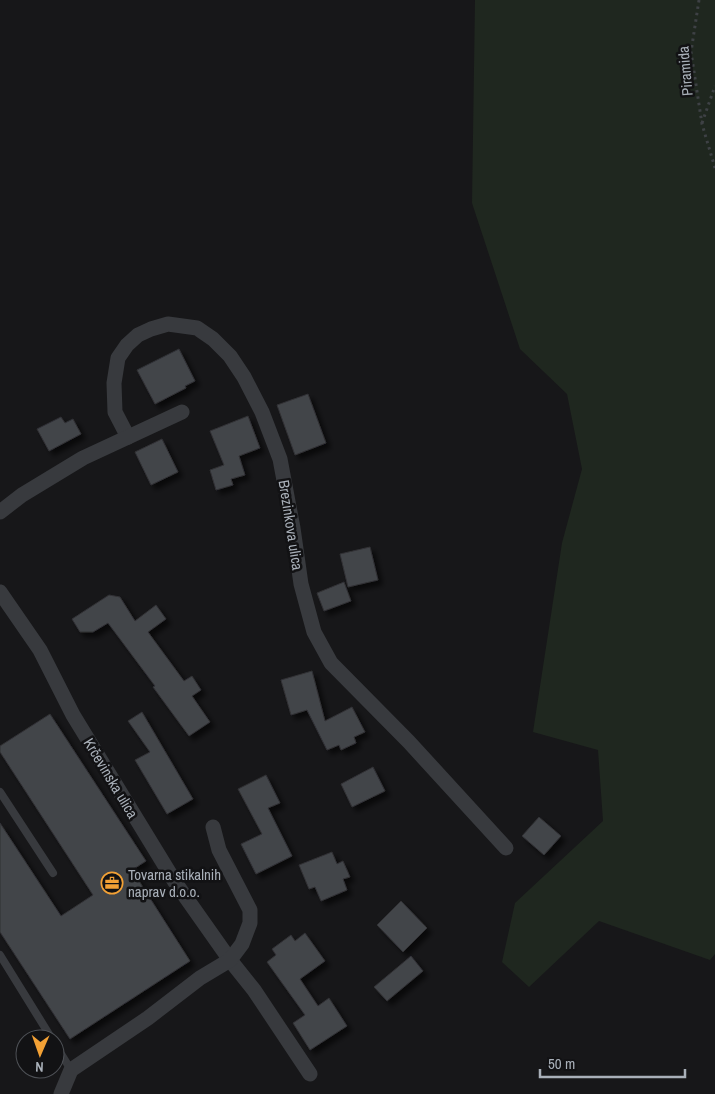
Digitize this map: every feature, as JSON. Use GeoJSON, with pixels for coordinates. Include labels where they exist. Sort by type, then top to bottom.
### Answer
{"type":"FeatureCollection","features":[{"type":"Feature","properties":{"kind":"street","name":"Brezinkova ulica"},"geometry":{"type":"LineString","coordinates":[[128,437],[115,412],[114,383],[118,358],[127,344],[138,335],[168,324],[197,328],[213,339],[230,356],[244,377],[262,412],[280,459],[301,584],[314,632],[332,663],[409,742],[506,848]]}},
{"type":"Feature","properties":{"kind":"street"},"geometry":{"type":"LineString","coordinates":[[0,512],[22,495],[83,458],[182,412]]}},
{"type":"Feature","properties":{"kind":"street","name":"Krčevinska ulica"},"geometry":{"type":"LineString","coordinates":[[0,592],[40,650],[73,715],[175,882],[230,960],[254,990],[310,1074]]}},
{"type":"Feature","properties":{"kind":"street"},"geometry":{"type":"LineString","coordinates":[[61,1094],[71,1070],[148,1018],[200,978],[230,960],[242,944],[250,922],[250,910],[219,850],[213,827]]}},
{"type":"Feature","properties":{"kind":"lane"},"geometry":{"type":"LineString","coordinates":[[0,792],[53,872]]}},
{"type":"Feature","properties":{"kind":"lane"},"geometry":{"type":"LineString","coordinates":[[0,955],[46,1029]]}},
{"type":"Feature","properties":{"kind":"lane"},"geometry":{"type":"LineString","coordinates":[[65,1060],[71,1070]]}},
{"type":"Feature","properties":{"kind":"path","name":"Piramida"},"geometry":{"type":"LineString","coordinates":[[699,0],[691,52],[702,124],[715,168]]}},
{"type":"Feature","properties":{"kind":"path"},"geometry":{"type":"LineString","coordinates":[[702,124],[715,86]]}},
{"type":"Feature","properties":{"kind":"shaded area"},"geometry":{"type":"Polygon","coordinates":[[[475,0],[715,0],[715,954],[710,960],[599,921],[529,987],[502,962],[515,903],[603,821],[598,750],[533,732],[562,543],[582,469],[567,394],[520,349],[472,203],[475,0]]]}},
{"type":"Feature","properties":{"kind":"building"},"geometry":{"type":"Polygon","coordinates":[[[179,349],[195,381],[185,386],[186,388],[155,404],[137,370],[179,349]]]}},
{"type":"Feature","properties":{"kind":"building"},"geometry":{"type":"Polygon","coordinates":[[[308,394],[326,443],[295,455],[277,405],[308,394]]]}},
{"type":"Feature","properties":{"kind":"building"},"geometry":{"type":"Polygon","coordinates":[[[248,416],[260,448],[239,456],[245,475],[231,479],[233,485],[216,490],[210,470],[224,465],[210,431],[248,416]]]}},
{"type":"Feature","properties":{"kind":"building"},"geometry":{"type":"Polygon","coordinates":[[[61,417],[65,423],[73,419],[81,434],[49,451],[37,429],[61,417]]]}},
{"type":"Feature","properties":{"kind":"building"},"geometry":{"type":"Polygon","coordinates":[[[162,439],[178,472],[151,485],[135,452],[162,439]]]}},
{"type":"Feature","properties":{"kind":"building"},"geometry":{"type":"Polygon","coordinates":[[[370,547],[378,580],[348,587],[340,554],[370,547]]]}},
{"type":"Feature","properties":{"kind":"building"},"geometry":{"type":"Polygon","coordinates":[[[344,582],[351,601],[324,611],[317,593],[344,582]]]}},
{"type":"Feature","properties":{"kind":"building"},"geometry":{"type":"Polygon","coordinates":[[[109,595],[120,597],[135,621],[156,605],[166,619],[148,632],[184,681],[192,676],[201,690],[192,696],[210,722],[189,736],[108,623],[93,632],[80,632],[72,619],[109,595]]]}},
{"type":"Feature","properties":{"kind":"building"},"geometry":{"type":"Polygon","coordinates":[[[312,671],[325,721],[352,707],[365,732],[354,737],[356,743],[341,750],[339,745],[327,750],[307,710],[291,715],[281,680],[312,671]]]}},
{"type":"Feature","properties":{"kind":"building"},"geometry":{"type":"Polygon","coordinates":[[[142,712],[193,799],[167,814],[135,760],[150,752],[128,721],[142,712]]]}},
{"type":"Feature","properties":{"kind":"building","name":"Tovarna stikalnih naprav d.o.o."},"geometry":{"type":"Polygon","coordinates":[[[50,714],[146,861],[132,870],[190,961],[70,1039],[0,932],[0,823],[61,916],[93,895],[0,752],[0,746],[50,714]]]}},
{"type":"Feature","properties":{"kind":"building"},"geometry":{"type":"Polygon","coordinates":[[[373,767],[385,791],[352,807],[341,784],[373,767]]]}},
{"type":"Feature","properties":{"kind":"building"},"geometry":{"type":"Polygon","coordinates":[[[266,775],[280,803],[268,808],[292,856],[256,874],[241,844],[262,834],[238,789],[266,775]]]}},
{"type":"Feature","properties":{"kind":"building"},"geometry":{"type":"Polygon","coordinates":[[[539,817],[561,836],[544,855],[522,836],[539,817]]]}},
{"type":"Feature","properties":{"kind":"building"},"geometry":{"type":"Polygon","coordinates":[[[332,852],[337,864],[343,861],[350,877],[343,879],[347,890],[321,901],[315,887],[309,889],[299,865],[332,852]]]}},
{"type":"Feature","properties":{"kind":"building"},"geometry":{"type":"Polygon","coordinates":[[[401,901],[427,928],[403,952],[377,925],[401,901]]]}},
{"type":"Feature","properties":{"kind":"building"},"geometry":{"type":"Polygon","coordinates":[[[305,933],[325,961],[300,979],[318,1006],[329,998],[347,1026],[310,1050],[293,1023],[305,1015],[267,962],[276,955],[272,949],[291,935],[295,941],[305,933]]]}},
{"type":"Feature","properties":{"kind":"building"},"geometry":{"type":"Polygon","coordinates":[[[411,956],[423,971],[387,1001],[374,987],[411,956]]]}},
{"type":"Feature","properties":{"kind":"place","name":"Tovarna stikalnih naprav d.o.o."},"geometry":{"type":"Point","coordinates":[112,883]}}]}
